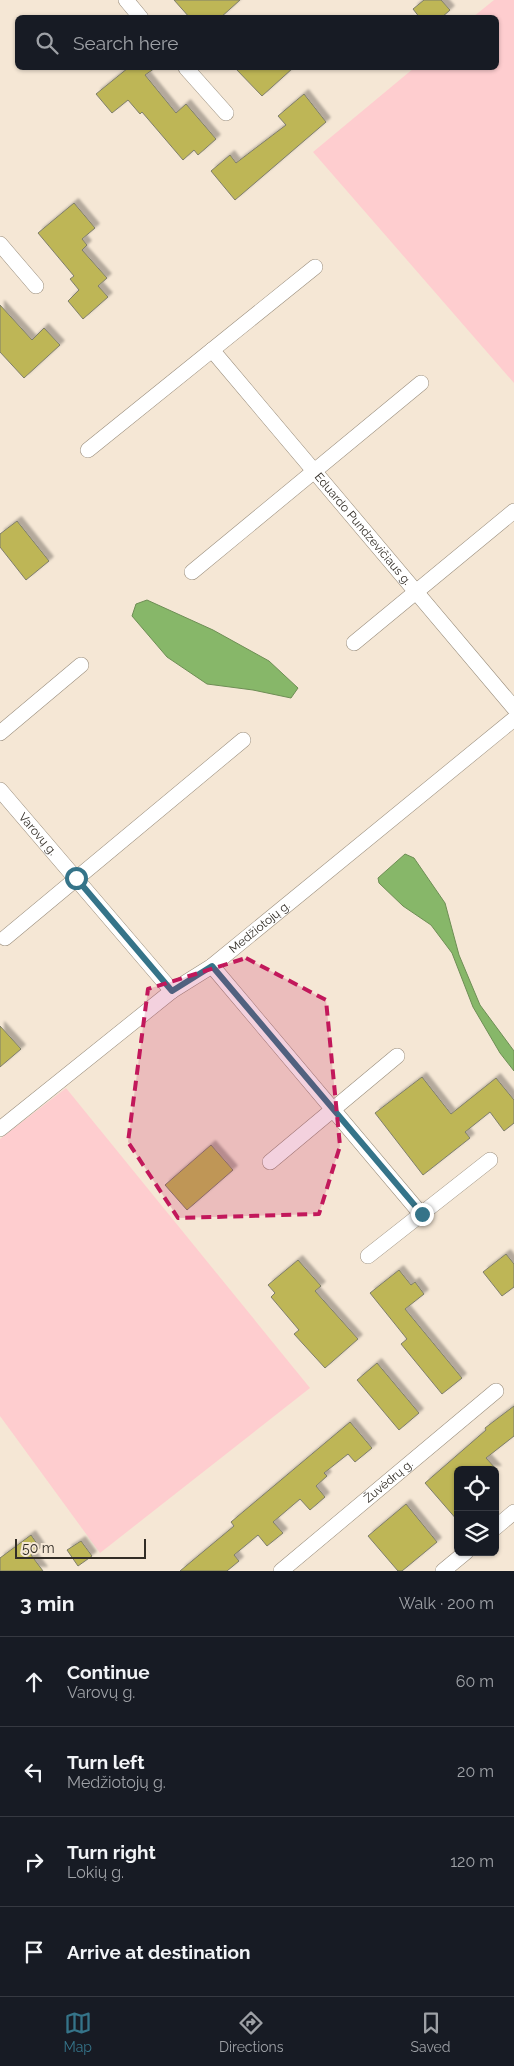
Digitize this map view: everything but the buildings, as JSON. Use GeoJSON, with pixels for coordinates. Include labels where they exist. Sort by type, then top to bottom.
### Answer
{"type":"FeatureCollection","features":[{"type":"Feature","properties":{"kind":"street"},"geometry":{"type":"LineString","coordinates":[[126,0],[139,15]]}},
{"type":"Feature","properties":{"kind":"street"},"geometry":{"type":"LineString","coordinates":[[188,70],[226,113]]}},
{"type":"Feature","properties":{"kind":"street"},"geometry":{"type":"LineString","coordinates":[[0,244],[36,286]]}},
{"type":"Feature","properties":{"kind":"street"},"geometry":{"type":"LineString","coordinates":[[88,450],[315,266]]}},
{"type":"Feature","properties":{"kind":"street","name":"Eduardo Pundzevičiaus g."},"geometry":{"type":"LineString","coordinates":[[212,350],[514,708]]}},
{"type":"Feature","properties":{"kind":"street"},"geometry":{"type":"LineString","coordinates":[[192,572],[421,383]]}},
{"type":"Feature","properties":{"kind":"street"},"geometry":{"type":"LineString","coordinates":[[354,643],[514,511]]}},
{"type":"Feature","properties":{"kind":"street"},"geometry":{"type":"LineString","coordinates":[[0,733],[81,664]]}},
{"type":"Feature","properties":{"kind":"street","name":"Medžiotojų g."},"geometry":{"type":"LineString","coordinates":[[0,1129],[172,991],[212,966],[514,719]]}},
{"type":"Feature","properties":{"kind":"street"},"geometry":{"type":"LineString","coordinates":[[5,938],[243,740]]}},
{"type":"Feature","properties":{"kind":"street","name":"Varovų g."},"geometry":{"type":"LineString","coordinates":[[0,790],[172,991]]}},
{"type":"Feature","properties":{"kind":"street"},"geometry":{"type":"LineString","coordinates":[[212,966],[422,1214]]}},
{"type":"Feature","properties":{"kind":"street"},"geometry":{"type":"LineString","coordinates":[[270,1162],[397,1056]]}},
{"type":"Feature","properties":{"kind":"street"},"geometry":{"type":"LineString","coordinates":[[368,1256],[490,1160]]}},
{"type":"Feature","properties":{"kind":"street","name":"Žuvėdrų g."},"geometry":{"type":"LineString","coordinates":[[281,1571],[496,1391]]}},
{"type":"Feature","properties":{"kind":"street"},"geometry":{"type":"LineString","coordinates":[[499,1525],[514,1512]]}},
{"type":"Feature","properties":{"kind":"street"},"geometry":{"type":"LineString","coordinates":[[443,1571],[461,1556]]}},
{"type":"Feature","properties":{"kind":"highlighted area"},"geometry":{"type":"Polygon","coordinates":[[[246,958],[326,1000],[340,1146],[319,1214],[178,1218],[128,1142],[148,989],[246,958]]]}},
{"type":"Feature","properties":{"kind":"shaded area"},"geometry":{"type":"Polygon","coordinates":[[[494,0],[514,0],[514,383],[313,152],[412,70],[499,70],[499,15],[475,15],[494,0]]]}},
{"type":"Feature","properties":{"kind":"shaded area"},"geometry":{"type":"Polygon","coordinates":[[[147,600],[213,630],[269,661],[298,688],[291,698],[253,690],[207,684],[167,657],[132,616],[136,604],[147,600]]]}},
{"type":"Feature","properties":{"kind":"shaded area"},"geometry":{"type":"Polygon","coordinates":[[[405,854],[414,858],[445,903],[459,955],[480,1005],[514,1051],[514,1071],[500,1053],[473,1007],[452,953],[431,925],[403,906],[379,883],[378,878],[405,854]]]}},
{"type":"Feature","properties":{"kind":"shaded area"},"geometry":{"type":"Polygon","coordinates":[[[66,1088],[310,1388],[100,1553],[0,1416],[0,1139],[66,1088]]]}},
{"type":"Feature","properties":{"kind":"route"},"geometry":{"type":"LineString","coordinates":[[76,878],[172,991],[212,966],[422,1214]]}}]}
